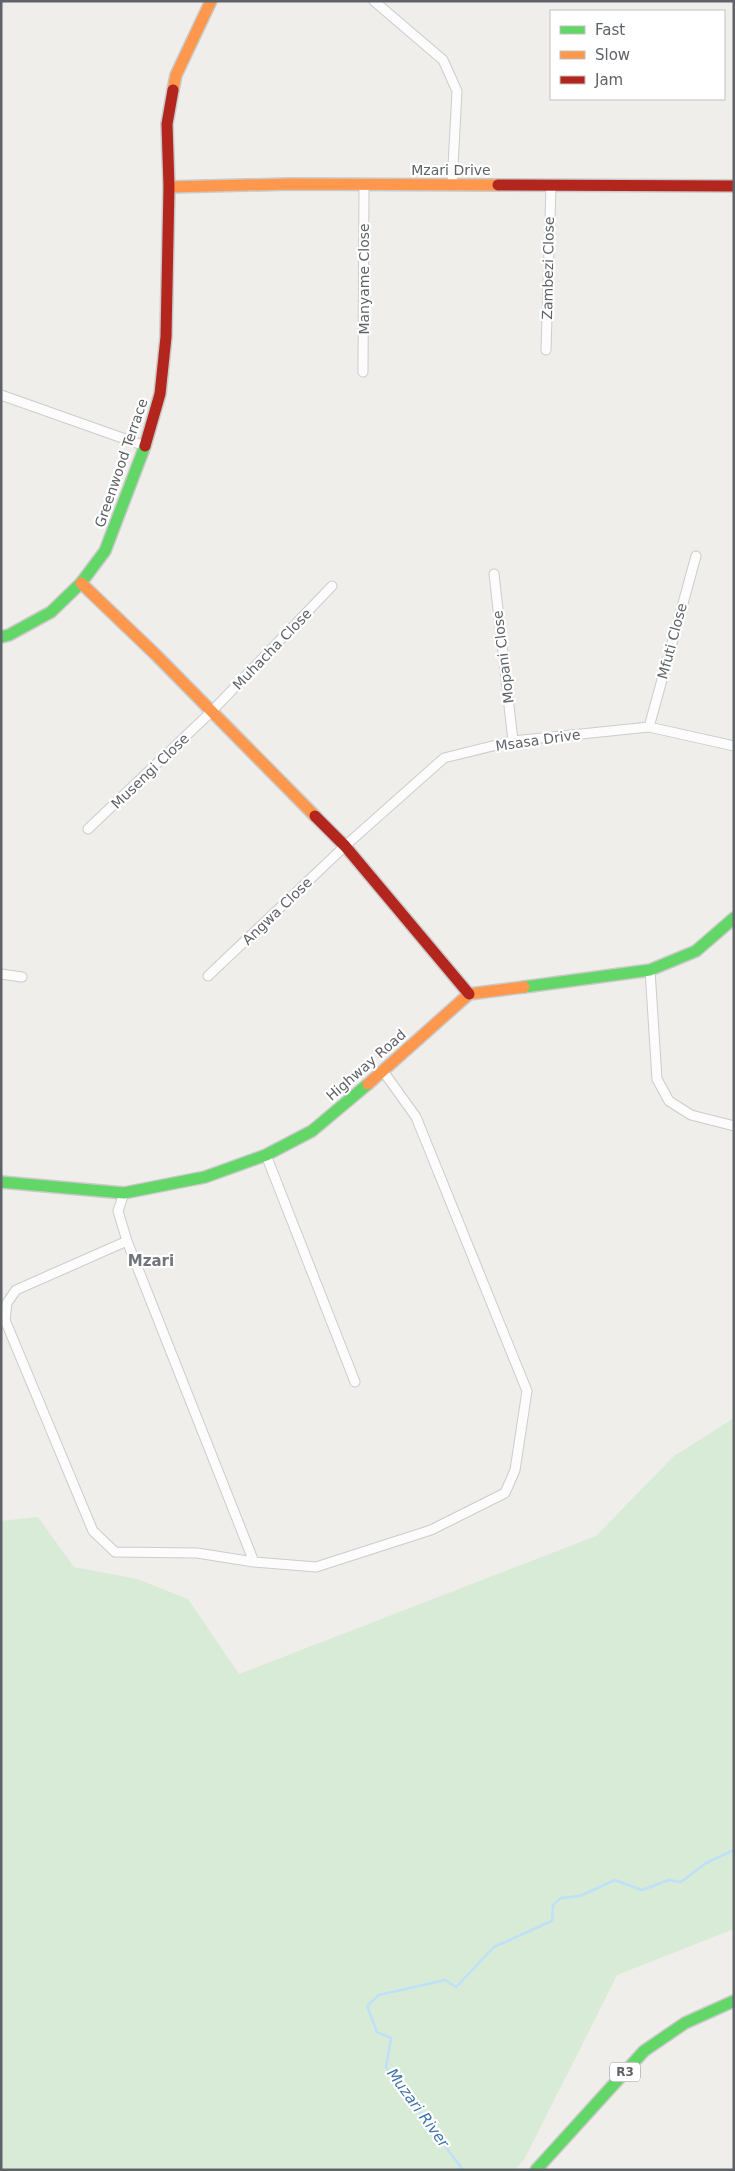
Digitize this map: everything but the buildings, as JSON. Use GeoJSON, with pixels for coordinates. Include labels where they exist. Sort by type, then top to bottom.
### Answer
{"type":"FeatureCollection","features":[{"type":"Feature","properties":{"kind":"main road","name":"Greenwood Terrace"},"geometry":{"type":"LineString","coordinates":[[1,637],[9,635],[51,612],[81,582],[105,550],[144,446],[160,394],[165,347],[169,187],[167,124],[176,75],[210,1]]}},
{"type":"Feature","properties":{"kind":"main road","name":"Mzari Drive"},"geometry":{"type":"LineString","coordinates":[[169,187],[290,184],[364,186],[734,186]]}},
{"type":"Feature","properties":{"kind":"main road"},"geometry":{"type":"LineString","coordinates":[[81,582],[345,846],[469,994],[650,970],[696,951],[734,918]]}},
{"type":"Feature","properties":{"kind":"main road","name":"Highway Road"},"geometry":{"type":"LineString","coordinates":[[1,1182],[124,1193],[205,1177],[266,1155],[312,1131],[469,994]]}},
{"type":"Feature","properties":{"kind":"main road","name":"R3"},"geometry":{"type":"LineString","coordinates":[[536,2170],[644,2051],[685,2022],[734,2001]]}},
{"type":"Feature","properties":{"kind":"street"},"geometry":{"type":"LineString","coordinates":[[374,1],[443,60],[457,92],[452,185]]}},
{"type":"Feature","properties":{"kind":"street","name":"Manyame Close"},"geometry":{"type":"LineString","coordinates":[[363,372],[364,186]]}},
{"type":"Feature","properties":{"kind":"street","name":"Zambezi Close"},"geometry":{"type":"LineString","coordinates":[[546,350],[550,186]]}},
{"type":"Feature","properties":{"kind":"street"},"geometry":{"type":"LineString","coordinates":[[1,395],[144,446]]}},
{"type":"Feature","properties":{"kind":"street","name":"Mfuti Close"},"geometry":{"type":"LineString","coordinates":[[649,727],[696,556]]}},
{"type":"Feature","properties":{"kind":"street","name":"Mopani Close"},"geometry":{"type":"LineString","coordinates":[[494,574],[513,741]]}},
{"type":"Feature","properties":{"kind":"street","name":"Muhacha Close"},"geometry":{"type":"LineString","coordinates":[[212,712],[332,586]]}},
{"type":"Feature","properties":{"kind":"street","name":"Musengi Close"},"geometry":{"type":"LineString","coordinates":[[88,829],[212,712]]}},
{"type":"Feature","properties":{"kind":"street","name":"Msasa Drive"},"geometry":{"type":"LineString","coordinates":[[345,846],[444,758],[513,741],[649,727],[734,746]]}},
{"type":"Feature","properties":{"kind":"street","name":"Angwa Close"},"geometry":{"type":"LineString","coordinates":[[208,976],[345,846]]}},
{"type":"Feature","properties":{"kind":"street"},"geometry":{"type":"LineString","coordinates":[[650,970],[657,1079],[669,1101],[691,1115],[734,1126]]}},
{"type":"Feature","properties":{"kind":"street"},"geometry":{"type":"LineString","coordinates":[[1,974],[22,977]]}},
{"type":"Feature","properties":{"kind":"street"},"geometry":{"type":"LineString","coordinates":[[127,1240],[16,1290],[7,1303],[5,1320],[93,1531],[115,1552],[197,1553],[254,1562],[316,1568],[431,1530],[504,1493],[515,1470],[527,1391],[416,1116],[383,1071]]}},
{"type":"Feature","properties":{"kind":"street"},"geometry":{"type":"LineString","coordinates":[[266,1155],[355,1382]]}},
{"type":"Feature","properties":{"kind":"street"},"geometry":{"type":"LineString","coordinates":[[124,1193],[118,1211],[127,1240],[254,1562]]}},
{"type":"Feature","properties":{"kind":"green space"},"geometry":{"type":"Polygon","coordinates":[[[734,1418],[734,1929],[617,1975],[525,2158],[515,2170],[1,2170],[1,1521],[38,1517],[74,1567],[137,1579],[188,1599],[239,1674],[596,1536],[674,1456],[734,1418]]]}},
{"type":"Feature","properties":{"kind":"waterway","name":"Muzari River"},"geometry":{"type":"LineString","coordinates":[[463,2170],[386,2067],[391,2038],[377,2032],[367,2006],[379,1995],[445,1980],[456,1987],[494,1947],[552,1921],[553,1905],[561,1898],[580,1896],[615,1880],[642,1890],[669,1880],[681,1882],[706,1863],[734,1850]]}},
{"type":"Feature","properties":{"kind":"traffic: fast"},"geometry":{"type":"LineString","coordinates":[[1,637],[9,635],[51,612],[81,583],[105,551],[145,446]]}},
{"type":"Feature","properties":{"kind":"traffic: fast"},"geometry":{"type":"LineString","coordinates":[[524,987],[650,970],[696,951],[734,918]]}},
{"type":"Feature","properties":{"kind":"traffic: fast"},"geometry":{"type":"LineString","coordinates":[[1,1182],[124,1193],[205,1177],[266,1155],[312,1131],[368,1084]]}},
{"type":"Feature","properties":{"kind":"traffic: fast"},"geometry":{"type":"LineString","coordinates":[[536,2170],[644,2051],[685,2023],[734,2001]]}},
{"type":"Feature","properties":{"kind":"traffic: slow"},"geometry":{"type":"LineString","coordinates":[[173,90],[176,75],[211,1]]}},
{"type":"Feature","properties":{"kind":"traffic: slow"},"geometry":{"type":"LineString","coordinates":[[169,187],[290,184],[498,185]]}},
{"type":"Feature","properties":{"kind":"traffic: slow"},"geometry":{"type":"LineString","coordinates":[[81,583],[156,655],[315,816]]}},
{"type":"Feature","properties":{"kind":"traffic: slow"},"geometry":{"type":"LineString","coordinates":[[368,1084],[469,994],[524,987]]}},
{"type":"Feature","properties":{"kind":"traffic: jam"},"geometry":{"type":"LineString","coordinates":[[145,446],[160,394],[166,337],[169,187],[167,124],[173,90]]}},
{"type":"Feature","properties":{"kind":"traffic: jam"},"geometry":{"type":"LineString","coordinates":[[498,185],[734,186]]}},
{"type":"Feature","properties":{"kind":"traffic: jam"},"geometry":{"type":"LineString","coordinates":[[315,816],[345,846],[469,994]]}},
{"type":"Feature","properties":{"kind":"district","name":"Mzari"},"geometry":{"type":"Point","coordinates":[151,1261]}}]}
